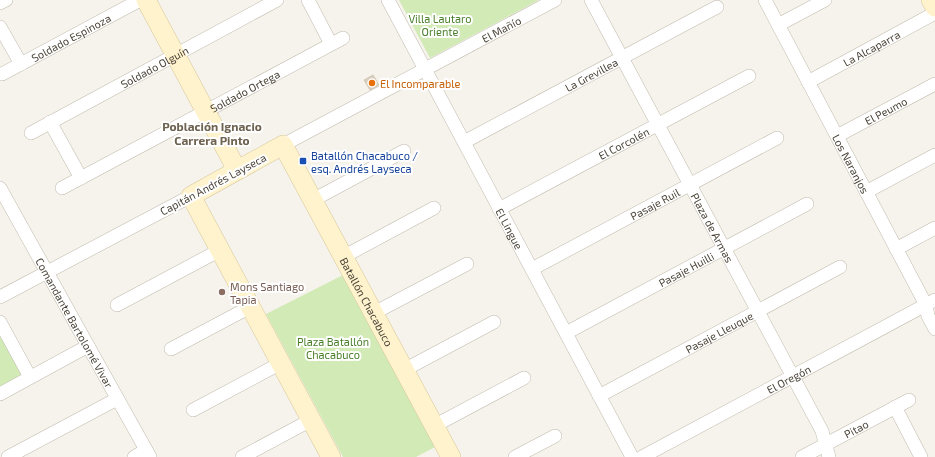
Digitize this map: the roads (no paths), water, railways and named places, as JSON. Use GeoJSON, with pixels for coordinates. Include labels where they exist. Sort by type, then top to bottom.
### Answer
{"type":"FeatureCollection","features":[{"type":"Feature","properties":{"kind":"street"},"geometry":{"type":"LineString","coordinates":[[0,3],[6,0]]}},
{"type":"Feature","properties":{"kind":"street","name":"Soldado Espinoza"},"geometry":{"type":"LineString","coordinates":[[2,74],[140,0]]}},
{"type":"Feature","properties":{"kind":"street"},"geometry":{"type":"LineString","coordinates":[[146,0],[237,170]]}},
{"type":"Feature","properties":{"kind":"street","name":"Soldado Olguín"},"geometry":{"type":"LineString","coordinates":[[31,133],[277,0]]}},
{"type":"Feature","properties":{"kind":"street","name":"Soldado Ortega"},"geometry":{"type":"LineString","coordinates":[[62,188],[337,41],[308,0]]}},
{"type":"Feature","properties":{"kind":"street","name":"El Lingue"},"geometry":{"type":"LineString","coordinates":[[388,0],[632,457]]}},
{"type":"Feature","properties":{"kind":"street","name":"El Mañío"},"geometry":{"type":"LineString","coordinates":[[425,70],[555,0]]}},
{"type":"Feature","properties":{"kind":"street","name":"Plaza de Armas"},"geometry":{"type":"LineString","coordinates":[[591,0],[793,376],[827,444],[829,457]]}},
{"type":"Feature","properties":{"kind":"street","name":"Los Naranjos"},"geometry":{"type":"LineString","coordinates":[[765,0],[896,249],[930,302],[928,316],[935,329]]}},
{"type":"Feature","properties":{"kind":"street"},"geometry":{"type":"LineString","coordinates":[[778,25],[825,0]]}},
{"type":"Feature","properties":{"kind":"street"},"geometry":{"type":"LineString","coordinates":[[931,0],[935,7]]}},
{"type":"Feature","properties":{"kind":"street","name":"La Grevillea"},"geometry":{"type":"LineString","coordinates":[[464,142],[718,7]]}},
{"type":"Feature","properties":{"kind":"street","name":"La Alcaparra"},"geometry":{"type":"LineString","coordinates":[[808,82],[935,13]]}},
{"type":"Feature","properties":{"kind":"street"},"geometry":{"type":"LineString","coordinates":[[0,27],[20,64]]}},
{"type":"Feature","properties":{"kind":"street","name":"Capitán Andrés Layseca"},"geometry":{"type":"LineString","coordinates":[[0,298],[425,70]]}},
{"type":"Feature","properties":{"kind":"street","name":"El Corcolén"},"geometry":{"type":"LineString","coordinates":[[499,209],[748,76]]}},
{"type":"Feature","properties":{"kind":"street","name":"El Peumo"},"geometry":{"type":"LineString","coordinates":[[837,136],[935,84]]}},
{"type":"Feature","properties":{"kind":"street"},"geometry":{"type":"LineString","coordinates":[[50,122],[81,178]]}},
{"type":"Feature","properties":{"kind":"street","name":"Pasaje Ruil"},"geometry":{"type":"LineString","coordinates":[[532,269],[778,138]]}},
{"type":"Feature","properties":{"kind":"street","name":"Batallón Chacabuco"},"geometry":{"type":"LineString","coordinates":[[284,146],[451,457]]}},
{"type":"Feature","properties":{"kind":"street"},"geometry":{"type":"LineString","coordinates":[[312,200],[404,151]]}},
{"type":"Feature","properties":{"kind":"street"},"geometry":{"type":"LineString","coordinates":[[866,192],[935,155]]}},
{"type":"Feature","properties":{"kind":"street","name":"Comandante Bartolomé Vivar"},"geometry":{"type":"LineString","coordinates":[[2,196],[47,272],[148,454]]}},
{"type":"Feature","properties":{"kind":"street"},"geometry":{"type":"LineString","coordinates":[[191,196],[331,457]]}},
{"type":"Feature","properties":{"kind":"street","name":"Pasaje Huilli"},"geometry":{"type":"LineString","coordinates":[[566,333],[807,204]]}},
{"type":"Feature","properties":{"kind":"street"},"geometry":{"type":"LineString","coordinates":[[343,257],[434,208]]}},
{"type":"Feature","properties":{"kind":"street"},"geometry":{"type":"LineString","coordinates":[[896,249],[935,228]]}},
{"type":"Feature","properties":{"kind":"street"},"geometry":{"type":"LineString","coordinates":[[117,306],[220,250]]}},
{"type":"Feature","properties":{"kind":"street"},"geometry":{"type":"LineString","coordinates":[[374,313],[467,264]]}},
{"type":"Feature","properties":{"kind":"street","name":"Pasaje Lleuque"},"geometry":{"type":"LineString","coordinates":[[599,396],[840,267]]}},
{"type":"Feature","properties":{"kind":"street","name":"El Oregón"},"geometry":{"type":"LineString","coordinates":[[642,457],[930,302]]}},
{"type":"Feature","properties":{"kind":"street"},"geometry":{"type":"LineString","coordinates":[[171,349],[250,307]]}},
{"type":"Feature","properties":{"kind":"street"},"geometry":{"type":"LineString","coordinates":[[0,322],[30,377]]}},
{"type":"Feature","properties":{"kind":"street"},"geometry":{"type":"LineString","coordinates":[[404,370],[494,322]]}},
{"type":"Feature","properties":{"kind":"street"},"geometry":{"type":"LineString","coordinates":[[0,394],[88,346]]}},
{"type":"Feature","properties":{"kind":"street"},"geometry":{"type":"LineString","coordinates":[[193,410],[280,363]]}},
{"type":"Feature","properties":{"kind":"street"},"geometry":{"type":"LineString","coordinates":[[434,426],[524,378]]}},
{"type":"Feature","properties":{"kind":"street"},"geometry":{"type":"LineString","coordinates":[[8,457],[117,399]]}},
{"type":"Feature","properties":{"kind":"street","name":"Pitao"},"geometry":{"type":"LineString","coordinates":[[802,457],[909,400]]}},
{"type":"Feature","properties":{"kind":"street"},"geometry":{"type":"LineString","coordinates":[[895,407],[921,457]]}},
{"type":"Feature","properties":{"kind":"street"},"geometry":{"type":"LineString","coordinates":[[242,457],[311,420]]}},
{"type":"Feature","properties":{"kind":"street"},"geometry":{"type":"LineString","coordinates":[[515,457],[555,436]]}},
{"type":"Feature","properties":{"kind":"street"},"geometry":{"type":"LineString","coordinates":[[134,457],[148,454]]}},
{"type":"Feature","properties":{"kind":"place","name":"El Incomparable"},"geometry":{"type":"Point","coordinates":[372,83]}},
{"type":"Feature","properties":{"kind":"place","name":"Batallón Chacabuco / esq. Andrés Layseca"},"geometry":{"type":"Point","coordinates":[303,161]}},
{"type":"Feature","properties":{"kind":"place","name":"Mons Santiago Tapia"},"geometry":{"type":"Point","coordinates":[222,292]}},
{"type":"Feature","properties":{"kind":"district","name":"Población Ignacio Carrera Pinto"},"geometry":{"type":"Point","coordinates":[212,133]}},
{"type":"Feature","properties":{"kind":"park label","name":"Villa Lautaro Oriente"},"geometry":{"type":"Point","coordinates":[440,24]}},
{"type":"Feature","properties":{"kind":"park label","name":"Plaza Batallón Chacabuco"},"geometry":{"type":"Point","coordinates":[333,347]}}]}
